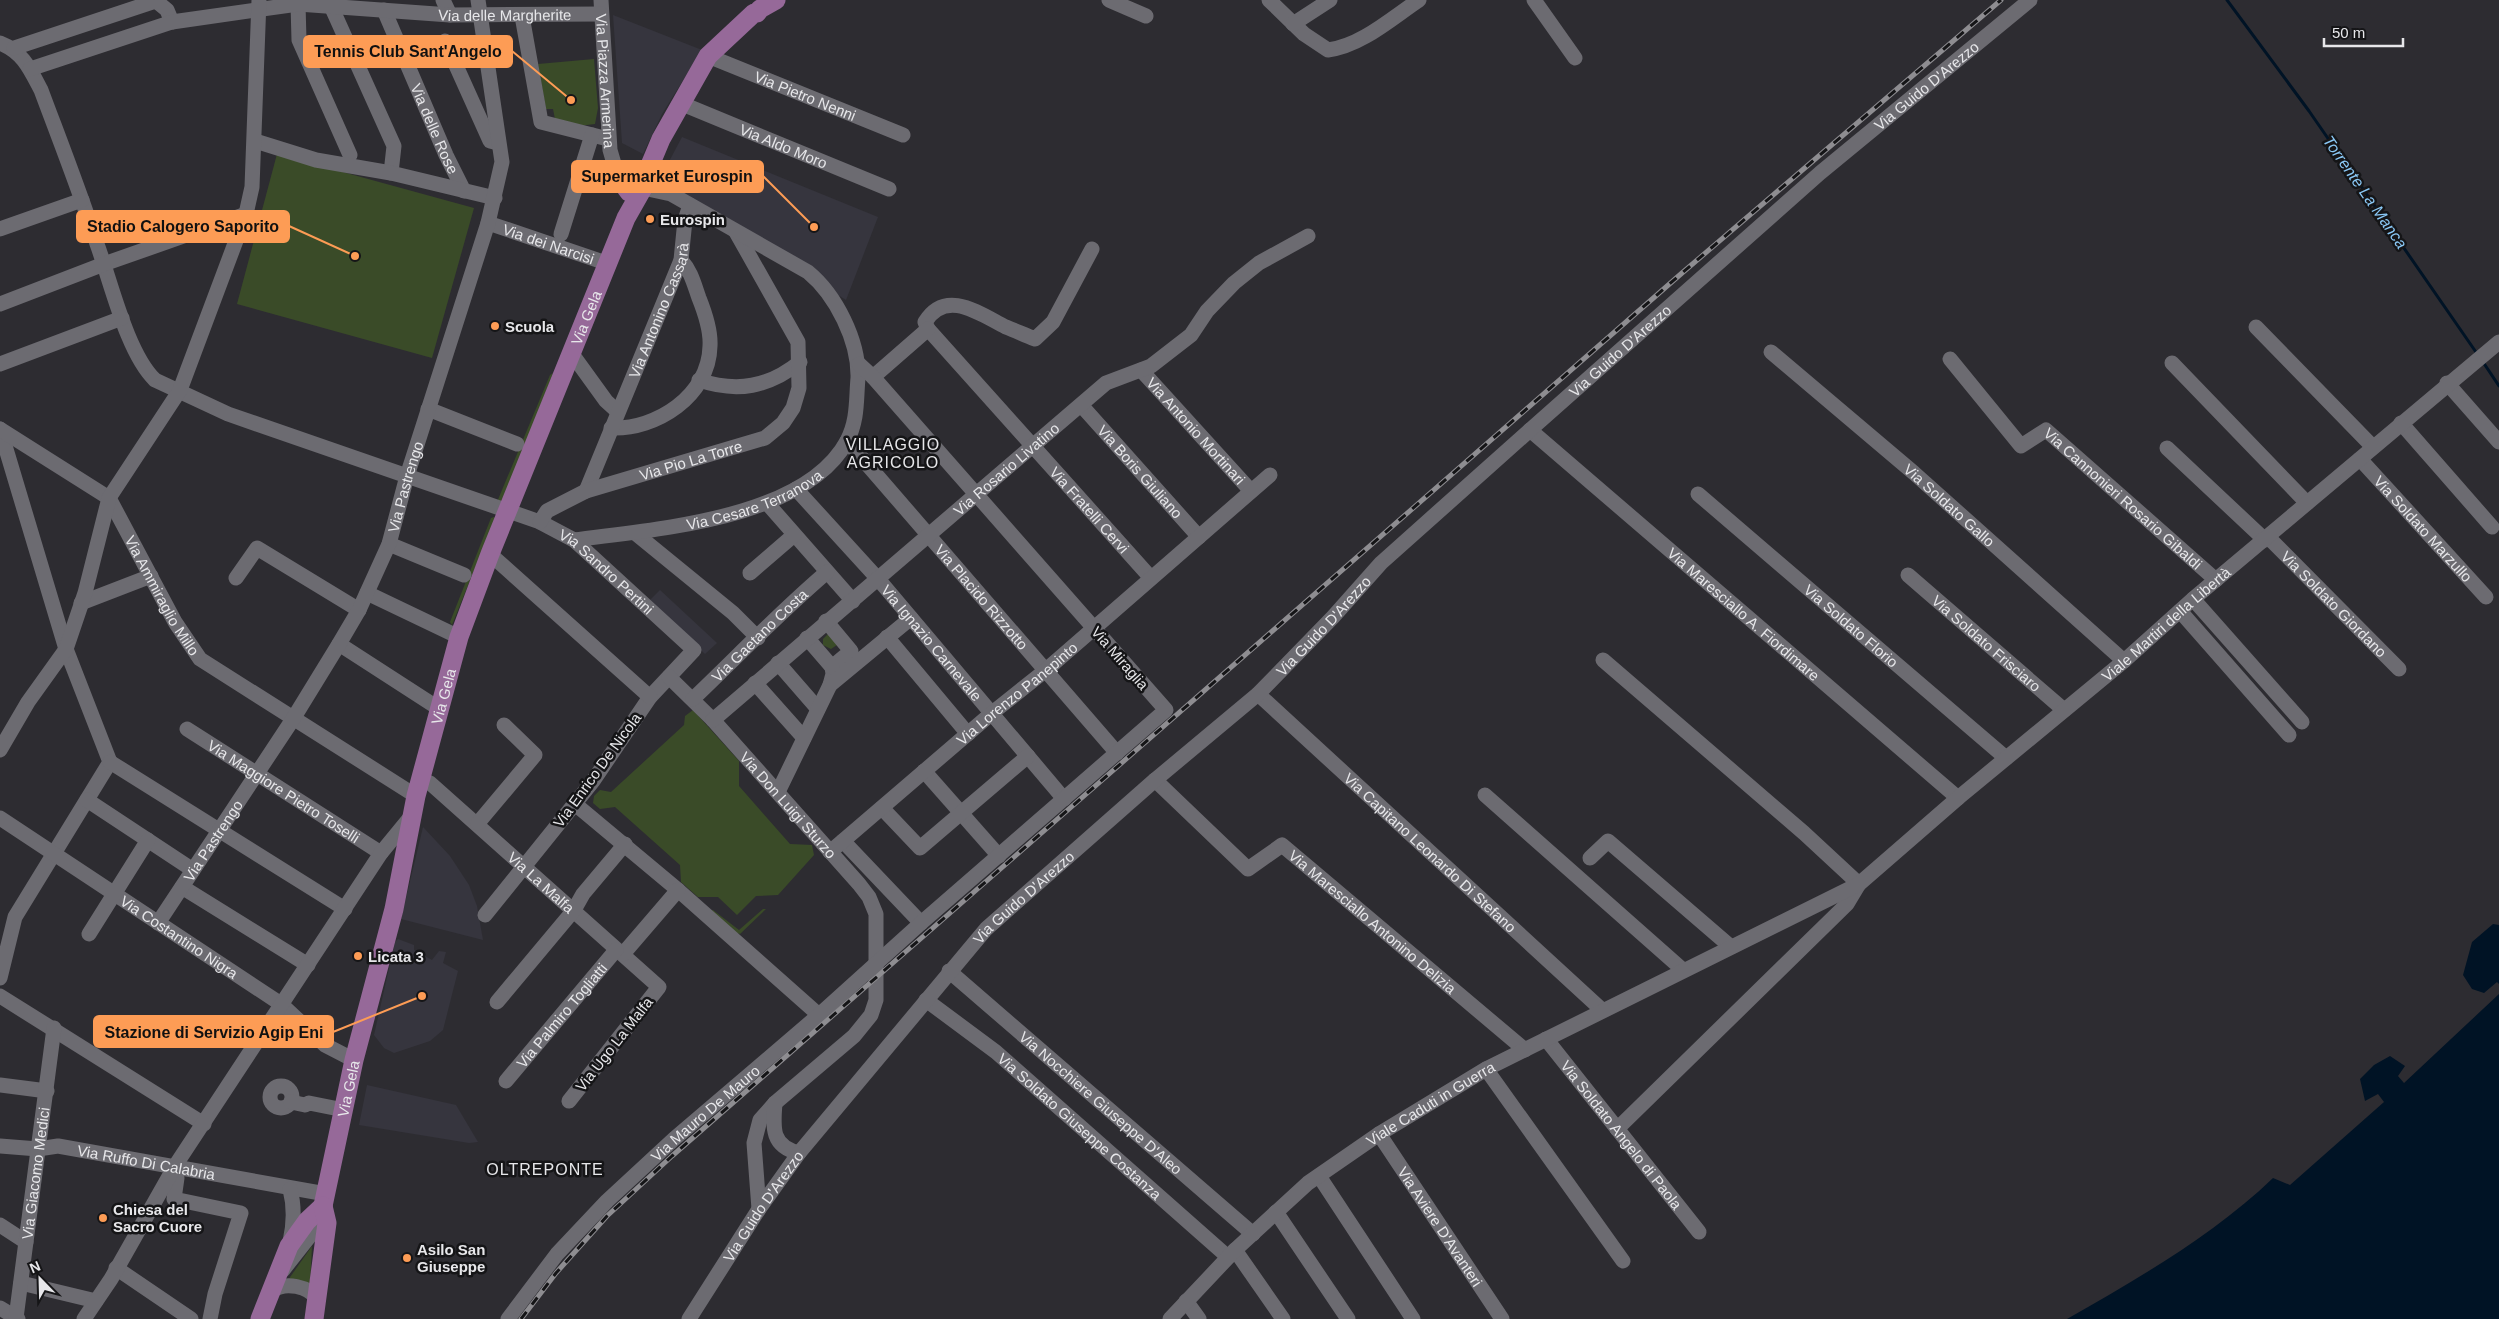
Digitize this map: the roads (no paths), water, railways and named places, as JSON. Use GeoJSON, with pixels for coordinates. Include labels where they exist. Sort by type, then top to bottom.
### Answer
{"type":"FeatureCollection","features":[{"type":"Feature","properties":{"kind":"main road"},"geometry":{"type":"LineString","coordinates":[[651,160],[680,103],[708,56],[761,5]]}},
{"type":"Feature","properties":{"kind":"main road","name":"Via Gela"},"geometry":{"type":"LineString","coordinates":[[314,1319],[318,1300],[325,1208],[343,1114],[354,1060],[394,909],[417,796],[438,708],[460,637],[490,554],[609,264],[626,218],[635,184],[651,160]]}},
{"type":"Feature","properties":{"kind":"main road"},"geometry":{"type":"LineString","coordinates":[[260,1319],[290,1246],[308,1221],[325,1208]]}},
{"type":"Feature","properties":{"kind":"street"},"geometry":{"type":"LineString","coordinates":[[443,0],[450,15]]}},
{"type":"Feature","properties":{"kind":"street","name":"Via Pastrengo"},"geometry":{"type":"LineString","coordinates":[[158,923],[293,719],[359,610],[389,544],[407,476],[488,223],[502,162],[478,0]]}},
{"type":"Feature","properties":{"kind":"street"},"geometry":{"type":"LineString","coordinates":[[1109,0],[1146,16]]}},
{"type":"Feature","properties":{"kind":"street"},"geometry":{"type":"LineString","coordinates":[[1269,0],[1293,24],[1319,46],[1328,50],[1340,49],[1372,32],[1419,0]]}},
{"type":"Feature","properties":{"kind":"street"},"geometry":{"type":"LineString","coordinates":[[1293,24],[1330,0]]}},
{"type":"Feature","properties":{"kind":"street"},"geometry":{"type":"LineString","coordinates":[[1534,0],[1575,58]]}},
{"type":"Feature","properties":{"kind":"street","name":"Via Guido D'Arezzo"},"geometry":{"type":"LineString","coordinates":[[689,1319],[759,1209],[799,1153],[986,929],[1156,780],[1258,694],[1333,617],[1381,563],[1530,430],[1820,173],[2030,0]]}},
{"type":"Feature","properties":{"kind":"street"},"geometry":{"type":"LineString","coordinates":[[7,46],[156,1],[167,10],[172,22]]}},
{"type":"Feature","properties":{"kind":"street"},"geometry":{"type":"LineString","coordinates":[[0,750],[28,702],[66,649],[82,603],[109,498],[180,390],[246,214],[252,187],[260,4]]}},
{"type":"Feature","properties":{"kind":"street","name":"Via delle Margherite"},"geometry":{"type":"LineString","coordinates":[[30,68],[172,22],[260,4],[332,6],[355,4],[384,10],[450,15],[522,16],[601,7]]}},
{"type":"Feature","properties":{"kind":"street"},"geometry":{"type":"LineString","coordinates":[[298,4],[299,40],[350,155]]}},
{"type":"Feature","properties":{"kind":"street"},"geometry":{"type":"LineString","coordinates":[[332,6],[394,146],[391,173]]}},
{"type":"Feature","properties":{"kind":"street","name":"Via Piazza Armerina"},"geometry":{"type":"LineString","coordinates":[[601,7],[608,139],[613,160],[635,184]]}},
{"type":"Feature","properties":{"kind":"street","name":"Via delle Rose"},"geometry":{"type":"LineString","coordinates":[[384,10],[446,154],[464,191]]}},
{"type":"Feature","properties":{"kind":"street"},"geometry":{"type":"LineString","coordinates":[[522,16],[541,122],[608,139]]}},
{"type":"Feature","properties":{"kind":"street"},"geometry":{"type":"LineString","coordinates":[[445,41],[490,142],[498,143]]}},
{"type":"Feature","properties":{"kind":"street","name":"Via Sandro Pertini"},"geometry":{"type":"LineString","coordinates":[[7,46],[30,68],[41,90],[82,200],[122,318],[146,371],[155,380],[228,414],[540,522],[574,540],[694,650]]}},
{"type":"Feature","properties":{"kind":"street","name":"Via Pietro Nenni"},"geometry":{"type":"LineString","coordinates":[[708,56],[903,135]]}},
{"type":"Feature","properties":{"kind":"street","name":"Via Aldo Moro"},"geometry":{"type":"LineString","coordinates":[[680,103],[889,189]]}},
{"type":"Feature","properties":{"kind":"street"},"geometry":{"type":"LineString","coordinates":[[561,234],[592,135]]}},
{"type":"Feature","properties":{"kind":"street"},"geometry":{"type":"LineString","coordinates":[[255,141],[316,160],[391,173],[495,198]]}},
{"type":"Feature","properties":{"kind":"street"},"geometry":{"type":"LineString","coordinates":[[651,160],[654,175],[671,194]]}},
{"type":"Feature","properties":{"kind":"street"},"geometry":{"type":"LineString","coordinates":[[635,184],[671,194]]}},
{"type":"Feature","properties":{"kind":"street","name":"Via Cesare Terranova"},"geometry":{"type":"LineString","coordinates":[[574,540],[635,534],[756,508],[767,503],[796,489],[824,467],[847,441],[858,409],[859,364],[840,312],[820,282],[808,272],[671,194]]}},
{"type":"Feature","properties":{"kind":"street"},"geometry":{"type":"LineString","coordinates":[[0,229],[82,200]]}},
{"type":"Feature","properties":{"kind":"street","name":"Via Antonino Cassarà"},"geometry":{"type":"LineString","coordinates":[[586,491],[610,428],[681,260],[684,220],[690,205]]}},
{"type":"Feature","properties":{"kind":"street"},"geometry":{"type":"LineString","coordinates":[[0,304],[104,264],[246,214]]}},
{"type":"Feature","properties":{"kind":"street","name":"Via dei Narcisi"},"geometry":{"type":"LineString","coordinates":[[488,223],[609,264]]}},
{"type":"Feature","properties":{"kind":"street","name":"Via Pio La Torre"},"geometry":{"type":"LineString","coordinates":[[540,522],[547,510],[586,491],[765,438],[783,423],[793,408],[797,396],[800,362],[798,342],[736,232]]}},
{"type":"Feature","properties":{"kind":"street","name":"Via Rosario Livatino"},"geometry":{"type":"LineString","coordinates":[[713,720],[826,621],[879,580],[1106,384],[1151,366],[1191,335],[1207,311],[1234,282],[1258,263],[1308,236]]}},
{"type":"Feature","properties":{"kind":"street"},"geometry":{"type":"LineString","coordinates":[[873,377],[928,329],[925,322],[931,312],[945,306],[970,308],[1035,339],[1053,322],[1092,249]]}},
{"type":"Feature","properties":{"kind":"street"},"geometry":{"type":"LineString","coordinates":[[610,428],[625,429],[640,426],[664,416],[679,405],[699,380],[707,364],[710,337],[688,268],[681,260]]}},
{"type":"Feature","properties":{"kind":"street"},"geometry":{"type":"LineString","coordinates":[[0,364],[122,318]]}},
{"type":"Feature","properties":{"kind":"street"},"geometry":{"type":"LineString","coordinates":[[2256,327],[2373,447]]}},
{"type":"Feature","properties":{"kind":"street","name":"Via Fratelli Cervi"},"geometry":{"type":"LineString","coordinates":[[928,329],[1151,578]]}},
{"type":"Feature","properties":{"kind":"street","name":"Viale Martiri della Libertà"},"geometry":{"type":"LineString","coordinates":[[1859,884],[1958,798],[2124,661],[2193,598],[2267,539],[2447,383],[2495,345]]}},
{"type":"Feature","properties":{"kind":"street","name":"Via Soldato Gallo"},"geometry":{"type":"LineString","coordinates":[[1771,352],[1914,473],[2124,661]]}},
{"type":"Feature","properties":{"kind":"street"},"geometry":{"type":"LineString","coordinates":[[572,354],[606,401],[617,411]]}},
{"type":"Feature","properties":{"kind":"street","name":"Via Cannonieri Rosario Gibaldi"},"geometry":{"type":"LineString","coordinates":[[1950,359],[2021,446],[2046,430],[2216,580]]}},
{"type":"Feature","properties":{"kind":"street"},"geometry":{"type":"LineString","coordinates":[[699,380],[719,387],[733,388],[746,386],[778,377],[800,362]]}},
{"type":"Feature","properties":{"kind":"street"},"geometry":{"type":"LineString","coordinates":[[2172,363],[2307,503]]}},
{"type":"Feature","properties":{"kind":"street","name":"Via Miraglia"},"geometry":{"type":"LineString","coordinates":[[859,364],[873,377],[1166,710],[921,923]]}},
{"type":"Feature","properties":{"kind":"street","name":"Via Antonio Mortinari"},"geometry":{"type":"LineString","coordinates":[[1141,370],[1251,491]]}},
{"type":"Feature","properties":{"kind":"street"},"geometry":{"type":"LineString","coordinates":[[778,377],[786,380],[797,396]]}},
{"type":"Feature","properties":{"kind":"street"},"geometry":{"type":"LineString","coordinates":[[2447,383],[2499,442]]}},
{"type":"Feature","properties":{"kind":"street","name":"Via Boris Giuliano"},"geometry":{"type":"LineString","coordinates":[[1081,405],[1199,537]]}},
{"type":"Feature","properties":{"kind":"street"},"geometry":{"type":"LineString","coordinates":[[428,409],[517,444]]}},
{"type":"Feature","properties":{"kind":"street"},"geometry":{"type":"LineString","coordinates":[[2401,423],[2492,526]]}},
{"type":"Feature","properties":{"kind":"street"},"geometry":{"type":"LineString","coordinates":[[0,429],[66,649],[110,762],[220,829],[345,909]]}},
{"type":"Feature","properties":{"kind":"street","name":"Via Ammiraglio Millo"},"geometry":{"type":"LineString","coordinates":[[0,429],[109,498],[175,622],[200,659],[417,796]]}},
{"type":"Feature","properties":{"kind":"street","name":"Via Maresciallo A. Fiordimare"},"geometry":{"type":"LineString","coordinates":[[1530,430],[1958,798]]}},
{"type":"Feature","properties":{"kind":"street","name":"Via Placido Rizzotto"},"geometry":{"type":"LineString","coordinates":[[847,441],[1117,752]]}},
{"type":"Feature","properties":{"kind":"street","name":"Via Soldato Giordano"},"geometry":{"type":"LineString","coordinates":[[2167,448],[2267,539],[2399,669]]}},
{"type":"Feature","properties":{"kind":"street","name":"Via Soldato Marzullo"},"geometry":{"type":"LineString","coordinates":[[2360,459],[2486,597]]}},
{"type":"Feature","properties":{"kind":"street","name":"Via Lorenzo Panepinto"},"geometry":{"type":"LineString","coordinates":[[830,852],[992,713],[1046,670],[1270,474]]}},
{"type":"Feature","properties":{"kind":"street","name":"Via Ignazio Carnevale"},"geometry":{"type":"LineString","coordinates":[[796,489],[879,580],[1064,799]]}},
{"type":"Feature","properties":{"kind":"street","name":"Via Soldato Florio"},"geometry":{"type":"LineString","coordinates":[[1698,494],[2006,758]]}},
{"type":"Feature","properties":{"kind":"street"},"geometry":{"type":"LineString","coordinates":[[767,503],[853,601]]}},
{"type":"Feature","properties":{"kind":"street"},"geometry":{"type":"LineString","coordinates":[[635,534],[733,613],[758,638]]}},
{"type":"Feature","properties":{"kind":"street"},"geometry":{"type":"LineString","coordinates":[[750,573],[794,535]]}},
{"type":"Feature","properties":{"kind":"street"},"geometry":{"type":"LineString","coordinates":[[389,544],[464,575]]}},
{"type":"Feature","properties":{"kind":"street"},"geometry":{"type":"LineString","coordinates":[[236,578],[257,548],[359,610]]}},
{"type":"Feature","properties":{"kind":"street"},"geometry":{"type":"LineString","coordinates":[[490,554],[650,697]]}},
{"type":"Feature","properties":{"kind":"street","name":"Via Gaetano Costa"},"geometry":{"type":"LineString","coordinates":[[693,698],[758,638],[780,613],[827,572]]}},
{"type":"Feature","properties":{"kind":"street","name":"Via Soldato Frisciaro"},"geometry":{"type":"LineString","coordinates":[[1908,575],[2064,710]]}},
{"type":"Feature","properties":{"kind":"street"},"geometry":{"type":"LineString","coordinates":[[82,603],[151,576]]}},
{"type":"Feature","properties":{"kind":"street"},"geometry":{"type":"LineString","coordinates":[[367,593],[460,637]]}},
{"type":"Feature","properties":{"kind":"street"},"geometry":{"type":"LineString","coordinates":[[2193,598],[2302,722]]}},
{"type":"Feature","properties":{"kind":"street"},"geometry":{"type":"LineString","coordinates":[[2180,611],[2288,735]]}},
{"type":"Feature","properties":{"kind":"street"},"geometry":{"type":"LineString","coordinates":[[830,685],[911,618]]}},
{"type":"Feature","properties":{"kind":"street"},"geometry":{"type":"LineString","coordinates":[[826,621],[851,651],[832,667]]}},
{"type":"Feature","properties":{"kind":"street"},"geometry":{"type":"LineString","coordinates":[[887,637],[968,734]]}},
{"type":"Feature","properties":{"kind":"street"},"geometry":{"type":"LineString","coordinates":[[778,792],[830,685],[833,674],[832,667],[807,638]]}},
{"type":"Feature","properties":{"kind":"street"},"geometry":{"type":"LineString","coordinates":[[338,644],[438,708]]}},
{"type":"Feature","properties":{"kind":"street","name":"Via Enrico De Nicola"},"geometry":{"type":"LineString","coordinates":[[485,915],[575,804],[650,697],[694,650]]}},
{"type":"Feature","properties":{"kind":"street"},"geometry":{"type":"LineString","coordinates":[[1603,660],[1804,832],[1859,884],[1847,904],[1617,1129]]}},
{"type":"Feature","properties":{"kind":"street"},"geometry":{"type":"LineString","coordinates":[[778,663],[818,709]]}},
{"type":"Feature","properties":{"kind":"street","name":"Via Don Luigi Sturzo"},"geometry":{"type":"LineString","coordinates":[[669,677],[693,698],[778,792],[869,897],[876,914],[876,1000],[871,1015],[854,1036],[775,1103]]}},
{"type":"Feature","properties":{"kind":"street"},"geometry":{"type":"LineString","coordinates":[[755,683],[804,738]]}},
{"type":"Feature","properties":{"kind":"street","name":"Via Capitano Leonardo Di Stefano"},"geometry":{"type":"LineString","coordinates":[[1258,694],[1602,1010]]}},
{"type":"Feature","properties":{"kind":"street"},"geometry":{"type":"LineString","coordinates":[[478,823],[535,755],[504,725]]}},
{"type":"Feature","properties":{"kind":"street","name":"Via Maggiore Pietro Toselli"},"geometry":{"type":"LineString","coordinates":[[187,729],[381,853]]}},
{"type":"Feature","properties":{"kind":"street"},"geometry":{"type":"LineString","coordinates":[[882,808],[920,848],[1028,756]]}},
{"type":"Feature","properties":{"kind":"street"},"geometry":{"type":"LineString","coordinates":[[0,978],[4,936],[18,910],[54,855],[110,762]]}},
{"type":"Feature","properties":{"kind":"street"},"geometry":{"type":"LineString","coordinates":[[924,771],[999,856]]}},
{"type":"Feature","properties":{"kind":"street","name":"Via Maresciallo Antonino Delizia"},"geometry":{"type":"LineString","coordinates":[[1156,780],[1248,869],[1282,845],[1525,1050]]}},
{"type":"Feature","properties":{"kind":"street","name":"Via La Malfa"},"geometry":{"type":"LineString","coordinates":[[417,796],[430,783],[478,823],[659,986]]}},
{"type":"Feature","properties":{"kind":"street"},"geometry":{"type":"LineString","coordinates":[[1485,795],[1683,970]]}},
{"type":"Feature","properties":{"kind":"street"},"geometry":{"type":"LineString","coordinates":[[84,1319],[173,1171],[417,796]]}},
{"type":"Feature","properties":{"kind":"street"},"geometry":{"type":"LineString","coordinates":[[87,800],[193,870]]}},
{"type":"Feature","properties":{"kind":"street"},"geometry":{"type":"LineString","coordinates":[[575,804],[678,890],[819,1016]]}},
{"type":"Feature","properties":{"kind":"street","name":"Via Costantino Nigra"},"geometry":{"type":"LineString","coordinates":[[0,818],[281,1004],[325,1045],[354,1060]]}},
{"type":"Feature","properties":{"kind":"street"},"geometry":{"type":"LineString","coordinates":[[89,934],[148,840]]}},
{"type":"Feature","properties":{"kind":"street"},"geometry":{"type":"LineString","coordinates":[[843,840],[921,923]]}},
{"type":"Feature","properties":{"kind":"street"},"geometry":{"type":"LineString","coordinates":[[1590,858],[1608,841],[1730,947]]}},
{"type":"Feature","properties":{"kind":"street"},"geometry":{"type":"LineString","coordinates":[[497,1002],[574,910],[583,894],[625,844]]}},
{"type":"Feature","properties":{"kind":"street","name":"Viale Caduti in Guerra"},"geometry":{"type":"LineString","coordinates":[[1172,1318],[1232,1253],[1276,1212],[1319,1176],[1379,1134],[1486,1070],[1602,1010],[1859,884]]}},
{"type":"Feature","properties":{"kind":"street"},"geometry":{"type":"LineString","coordinates":[[182,887],[308,965]]}},
{"type":"Feature","properties":{"kind":"street","name":"Via Palmiro Togliatti"},"geometry":{"type":"LineString","coordinates":[[506,1081],[620,952],[678,890]]}},
{"type":"Feature","properties":{"kind":"street","name":"Via Mauro De Mauro"},"geometry":{"type":"LineString","coordinates":[[508,1319],[557,1254],[608,1201],[674,1140],[819,1016],[921,923]]}},
{"type":"Feature","properties":{"kind":"street","name":"Via Nocchiere Giuseppe D'Aleo"},"geometry":{"type":"LineString","coordinates":[[950,971],[1253,1234]]}},
{"type":"Feature","properties":{"kind":"street","name":"Via Ugo La Malfa"},"geometry":{"type":"LineString","coordinates":[[569,1101],[659,986]]}},
{"type":"Feature","properties":{"kind":"street"},"geometry":{"type":"LineString","coordinates":[[0,996],[54,1028],[204,1124]]}},
{"type":"Feature","properties":{"kind":"street","name":"Via Soldato Giuseppe Costanza"},"geometry":{"type":"LineString","coordinates":[[926,1000],[996,1052],[1232,1253],[1282,1319]]}},
{"type":"Feature","properties":{"kind":"street","name":"Via Giacomo Medici"},"geometry":{"type":"LineString","coordinates":[[17,1318],[54,1028]]}},
{"type":"Feature","properties":{"kind":"street","name":"Via Soldato Angelo di Paola"},"geometry":{"type":"LineString","coordinates":[[1546,1039],[1699,1232]]}},
{"type":"Feature","properties":{"kind":"street"},"geometry":{"type":"LineString","coordinates":[[1486,1070],[1623,1261]]}},
{"type":"Feature","properties":{"kind":"street"},"geometry":{"type":"LineString","coordinates":[[0,1085],[46,1091]]}},
{"type":"Feature","properties":{"kind":"street"},"geometry":{"type":"LineString","coordinates":[[775,1103],[773,1126],[778,1140],[782,1146],[799,1153]]}},
{"type":"Feature","properties":{"kind":"street"},"geometry":{"type":"LineString","coordinates":[[759,1209],[754,1143],[760,1120],[775,1103]]}},
{"type":"Feature","properties":{"kind":"street"},"geometry":{"type":"LineString","coordinates":[[303,1105],[343,1114]]}},
{"type":"Feature","properties":{"kind":"street","name":"Via Aviere D'Avanteri"},"geometry":{"type":"LineString","coordinates":[[1379,1134],[1502,1319]]}},
{"type":"Feature","properties":{"kind":"street","name":"Via Ruffo Di Calabria"},"geometry":{"type":"LineString","coordinates":[[0,1146],[38,1150],[58,1146],[173,1171],[290,1189]]}},
{"type":"Feature","properties":{"kind":"street"},"geometry":{"type":"LineString","coordinates":[[173,1171],[177,1178],[174,1199],[241,1213],[214,1294],[210,1319]]}},
{"type":"Feature","properties":{"kind":"street"},"geometry":{"type":"LineString","coordinates":[[1319,1176],[1413,1319]]}},
{"type":"Feature","properties":{"kind":"street"},"geometry":{"type":"LineString","coordinates":[[290,1189],[305,1206],[313,1209],[325,1208],[316,1228],[275,1284],[278,1287],[286,1286],[309,1290],[318,1300]]}},
{"type":"Feature","properties":{"kind":"street"},"geometry":{"type":"LineString","coordinates":[[290,1189],[294,1204],[294,1227],[290,1246]]}},
{"type":"Feature","properties":{"kind":"street"},"geometry":{"type":"LineString","coordinates":[[1276,1212],[1348,1319]]}},
{"type":"Feature","properties":{"kind":"street"},"geometry":{"type":"LineString","coordinates":[[0,1225],[26,1242]]}},
{"type":"Feature","properties":{"kind":"street"},"geometry":{"type":"LineString","coordinates":[[116,1268],[190,1319]]}},
{"type":"Feature","properties":{"kind":"street"},"geometry":{"type":"LineString","coordinates":[[20,1283],[96,1301]]}},
{"type":"Feature","properties":{"kind":"street"},"geometry":{"type":"LineString","coordinates":[[1186,1301],[1199,1319]]}},
{"type":"Feature","properties":{"kind":"street"},"geometry":{"type":"LineString","coordinates":[[0,1308],[17,1318]]}},
{"type":"Feature","properties":{"kind":"water"},"geometry":{"type":"Polygon","coordinates":[[[2493,924],[2499,925],[2499,984],[2497,982],[2484,993],[2472,989],[2463,975],[2472,942],[2493,924]]]}},
{"type":"Feature","properties":{"kind":"water"},"geometry":{"type":"Polygon","coordinates":[[[2499,994],[2499,1319],[2067,1319],[2174,1255],[2226,1218],[2273,1178],[2290,1185],[2384,1102],[2378,1094],[2365,1101],[2360,1079],[2374,1065],[2390,1056],[2405,1066],[2398,1076],[2404,1083],[2499,994]]]}},
{"type":"Feature","properties":{"kind":"waterway","name":"Torrente La Manca"},"geometry":{"type":"LineString","coordinates":[[2227,0],[2309,111],[2478,355]]}},
{"type":"Feature","properties":{"kind":"waterway","name":"Torrente La Manca"},"geometry":{"type":"LineString","coordinates":[[2483,362],[2499,386]]}},
{"type":"Feature","properties":{"kind":"railway"},"geometry":{"type":"LineString","coordinates":[[521,1319],[556,1273],[607,1216],[672,1156],[1682,273],[2001,0]]}},
{"type":"Feature","properties":{"kind":"place","name":"Tennis Club Sant'Angelo"},"geometry":{"type":"Point","coordinates":[571,100]}},
{"type":"Feature","properties":{"kind":"place","name":"Eurospin"},"geometry":{"type":"Point","coordinates":[650,219]}},
{"type":"Feature","properties":{"kind":"place","name":"Supermarket Eurospin"},"geometry":{"type":"Point","coordinates":[814,227]}},
{"type":"Feature","properties":{"kind":"place","name":"Stadio Calogero Saporito"},"geometry":{"type":"Point","coordinates":[355,256]}},
{"type":"Feature","properties":{"kind":"place","name":"Scuola"},"geometry":{"type":"Point","coordinates":[495,326]}},
{"type":"Feature","properties":{"kind":"place","name":"Licata 3"},"geometry":{"type":"Point","coordinates":[358,956]}},
{"type":"Feature","properties":{"kind":"place","name":"Stazione di Servizio Agip Eni"},"geometry":{"type":"Point","coordinates":[422,996]}},
{"type":"Feature","properties":{"kind":"place","name":"Chiesa del Sacro Cuore"},"geometry":{"type":"Point","coordinates":[103,1218]}},
{"type":"Feature","properties":{"kind":"place","name":"Asilo San Giuseppe"},"geometry":{"type":"Point","coordinates":[407,1258]}},
{"type":"Feature","properties":{"kind":"district","name":"VILLAGGIO AGRICOLO"},"geometry":{"type":"Point","coordinates":[893,453]}},
{"type":"Feature","properties":{"kind":"district","name":"OLTREPONTE"},"geometry":{"type":"Point","coordinates":[545,1169]}}]}
